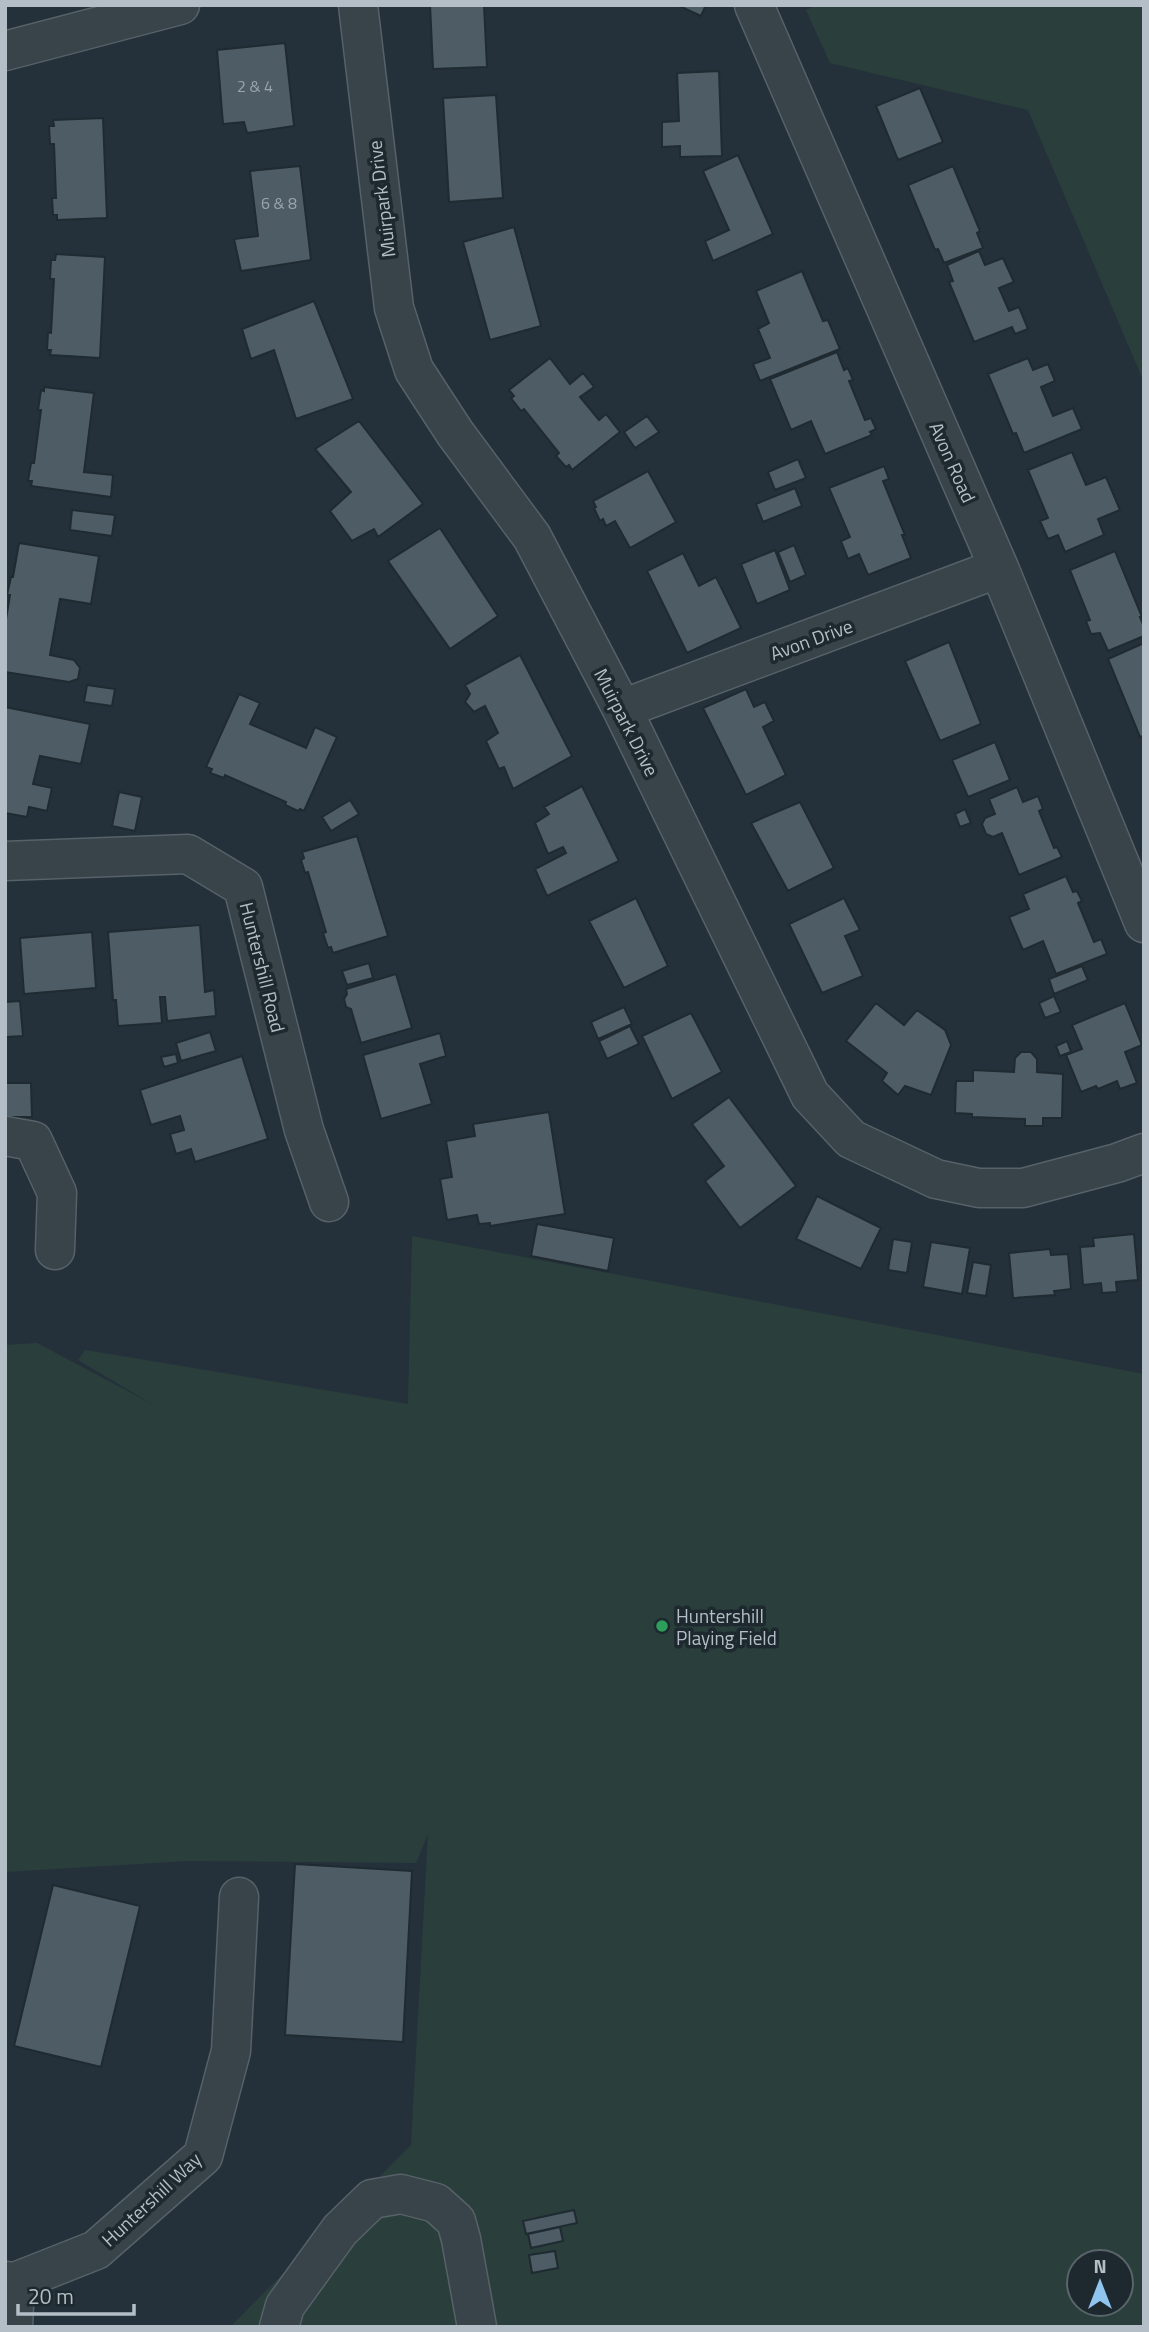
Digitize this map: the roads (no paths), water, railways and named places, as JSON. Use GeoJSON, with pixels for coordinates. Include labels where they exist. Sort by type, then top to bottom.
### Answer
{"type":"FeatureCollection","features":[{"type":"Feature","properties":{"kind":"street"},"geometry":{"type":"LineString","coordinates":[[5,51],[180,5]]}},
{"type":"Feature","properties":{"kind":"street","name":"Muirpark Drive"},"geometry":{"type":"LineString","coordinates":[[358,5],[394,308],[414,370],[455,433],[532,537],[622,709],[810,1095],[851,1139],[936,1179],[979,1188],[1023,1188],[1117,1163],[1144,1153]]}},
{"type":"Feature","properties":{"kind":"street","name":"Avon Road"},"geometry":{"type":"LineString","coordinates":[[754,5],[999,568],[1144,923]]}},
{"type":"Feature","properties":{"kind":"street","name":"Avon Drive"},"geometry":{"type":"LineString","coordinates":[[622,709],[999,568]]}},
{"type":"Feature","properties":{"kind":"street","name":"Huntershill Road"},"geometry":{"type":"LineString","coordinates":[[5,861],[188,854],[243,887],[304,1130],[329,1202]]}},
{"type":"Feature","properties":{"kind":"street"},"geometry":{"type":"LineString","coordinates":[[5,1136],[33,1141],[57,1193],[55,1250]]}},
{"type":"Feature","properties":{"kind":"street","name":"Huntershill Way"},"geometry":{"type":"LineString","coordinates":[[13,2327],[10,2281],[96,2250],[203,2156],[232,2051],[239,1896]]}},
{"type":"Feature","properties":{"kind":"street"},"geometry":{"type":"LineString","coordinates":[[279,2327],[285,2306],[340,2230],[372,2199],[401,2194],[436,2203],[456,2221],[477,2327]]}},
{"type":"Feature","properties":{"kind":"place","name":"Huntershill Playing Field"},"geometry":{"type":"Point","coordinates":[662,1626]}}]}
